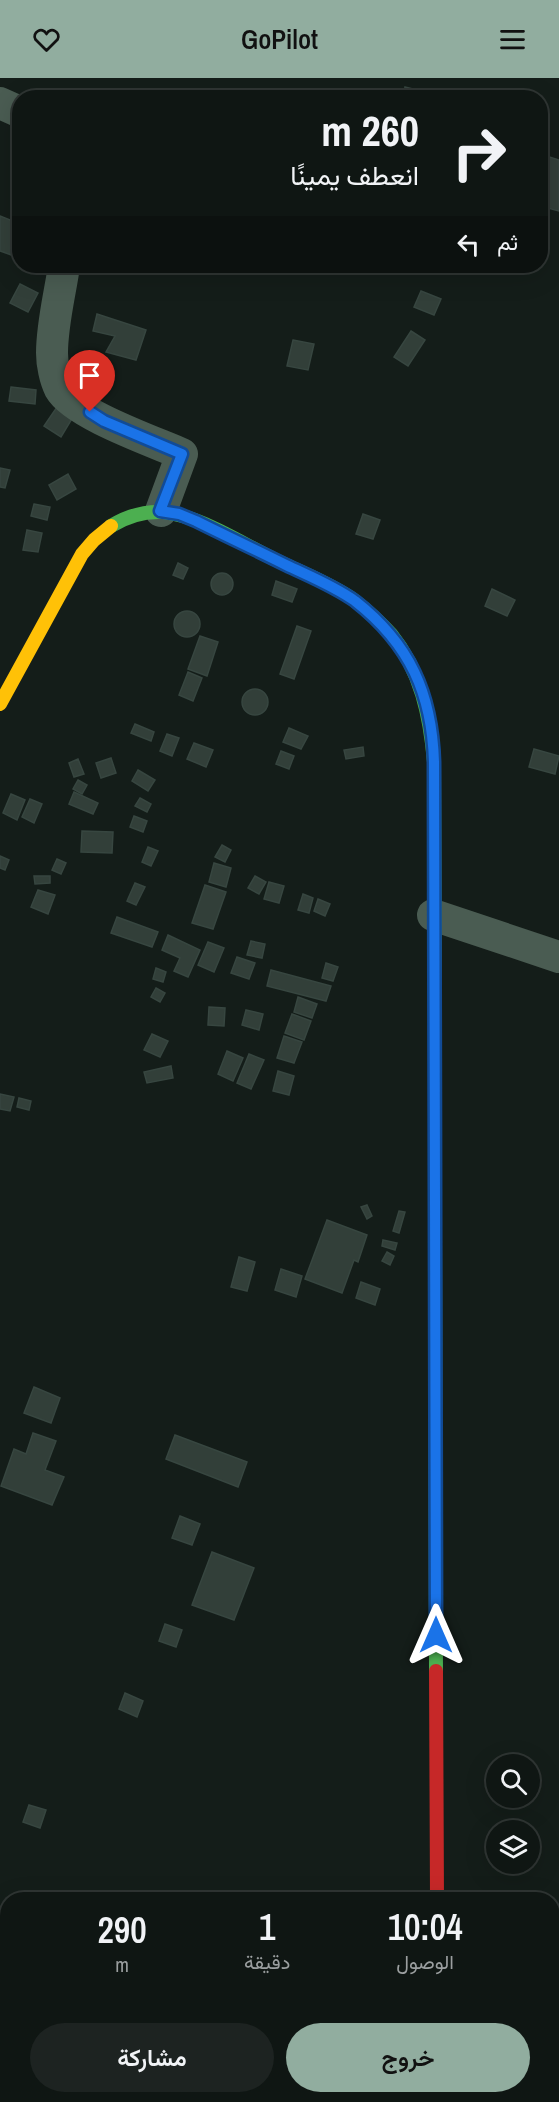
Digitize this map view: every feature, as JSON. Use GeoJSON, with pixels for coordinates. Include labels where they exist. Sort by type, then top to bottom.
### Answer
{"type":"FeatureCollection","features":[{"type":"Feature","properties":{"kind":"street"},"geometry":{"type":"LineString","coordinates":[[63,273],[52,354],[61,391],[75,404],[104,421],[182,454],[160,511]]}},
{"type":"Feature","properties":{"kind":"street"},"geometry":{"type":"LineString","coordinates":[[0,704],[82,554],[93,539],[107,526],[124,518],[160,511],[179,514],[196,521],[353,600],[377,620],[398,644],[414,671],[422,691],[432,731],[438,1892]]}},
{"type":"Feature","properties":{"kind":"street"},"geometry":{"type":"LineString","coordinates":[[433,915],[559,957]]}},
{"type":"Feature","properties":{"kind":"building"},"geometry":{"type":"Polygon","coordinates":[[[548,157],[559,160],[559,211],[548,208],[548,157]]]}},
{"type":"Feature","properties":{"kind":"building"},"geometry":{"type":"Polygon","coordinates":[[[0,216],[12,221],[12,255],[0,251],[0,216]]]}},
{"type":"Feature","properties":{"kind":"building"},"geometry":{"type":"Polygon","coordinates":[[[20,284],[38,293],[28,312],[10,303],[20,284]]]}},
{"type":"Feature","properties":{"kind":"building"},"geometry":{"type":"Polygon","coordinates":[[[421,291],[441,299],[434,315],[414,307],[421,291]]]}},
{"type":"Feature","properties":{"kind":"building"},"geometry":{"type":"Polygon","coordinates":[[[97,314],[146,330],[136,360],[106,352],[115,336],[93,331],[97,314]]]}},
{"type":"Feature","properties":{"kind":"building"},"geometry":{"type":"Polygon","coordinates":[[[411,331],[425,340],[408,366],[394,357],[411,331]]]}},
{"type":"Feature","properties":{"kind":"building"},"geometry":{"type":"Polygon","coordinates":[[[293,340],[314,344],[308,370],[287,366],[293,340]]]}},
{"type":"Feature","properties":{"kind":"building"},"geometry":{"type":"Polygon","coordinates":[[[11,387],[36,390],[35,404],[9,401],[11,387]]]}},
{"type":"Feature","properties":{"kind":"building"},"geometry":{"type":"Polygon","coordinates":[[[57,407],[73,417],[61,437],[44,426],[57,407]]]}},
{"type":"Feature","properties":{"kind":"building"},"geometry":{"type":"Polygon","coordinates":[[[0,468],[10,470],[5,488],[0,487],[0,468]]]}},
{"type":"Feature","properties":{"kind":"building"},"geometry":{"type":"Polygon","coordinates":[[[68,474],[76,489],[57,500],[49,485],[68,474]]]}},
{"type":"Feature","properties":{"kind":"building"},"geometry":{"type":"Polygon","coordinates":[[[34,504],[50,507],[47,520],[31,516],[34,504]]]}},
{"type":"Feature","properties":{"kind":"building"},"geometry":{"type":"Polygon","coordinates":[[[363,514],[380,520],[373,539],[356,534],[363,514]]]}},
{"type":"Feature","properties":{"kind":"building"},"geometry":{"type":"Polygon","coordinates":[[[27,530],[42,533],[38,552],[23,550],[27,530]]]}},
{"type":"Feature","properties":{"kind":"building"},"geometry":{"type":"Polygon","coordinates":[[[178,563],[188,568],[183,579],[173,575],[178,563]]]}},
{"type":"Feature","properties":{"kind":"building"},"geometry":{"type":"Polygon","coordinates":[[[222,573],[230,576],[233,584],[230,592],[222,595],[214,592],[211,584],[214,576],[222,573]]]}},
{"type":"Feature","properties":{"kind":"building"},"geometry":{"type":"Polygon","coordinates":[[[276,581],[297,589],[292,602],[272,595],[276,581]]]}},
{"type":"Feature","properties":{"kind":"building"},"geometry":{"type":"Polygon","coordinates":[[[492,589],[515,600],[507,616],[485,606],[492,589]]]}},
{"type":"Feature","properties":{"kind":"building"},"geometry":{"type":"Polygon","coordinates":[[[187,611],[196,615],[200,624],[196,633],[187,637],[178,633],[174,624],[178,615],[187,611]]]}},
{"type":"Feature","properties":{"kind":"building"},"geometry":{"type":"Polygon","coordinates":[[[297,626],[311,631],[294,679],[280,674],[297,626]]]}},
{"type":"Feature","properties":{"kind":"building"},"geometry":{"type":"Polygon","coordinates":[[[200,636],[218,642],[207,676],[188,669],[200,636]]]}},
{"type":"Feature","properties":{"kind":"building"},"geometry":{"type":"Polygon","coordinates":[[[188,672],[202,678],[193,701],[179,695],[188,672]]]}},
{"type":"Feature","properties":{"kind":"building"},"geometry":{"type":"Polygon","coordinates":[[[255,689],[264,693],[268,702],[264,711],[255,715],[246,711],[242,702],[246,693],[255,689]]]}},
{"type":"Feature","properties":{"kind":"building"},"geometry":{"type":"Polygon","coordinates":[[[135,724],[154,732],[151,741],[131,733],[135,724]]]}},
{"type":"Feature","properties":{"kind":"building"},"geometry":{"type":"Polygon","coordinates":[[[289,728],[308,736],[301,749],[283,742],[289,728]]]}},
{"type":"Feature","properties":{"kind":"building"},"geometry":{"type":"Polygon","coordinates":[[[167,734],[179,738],[172,756],[160,751],[167,734]]]}},
{"type":"Feature","properties":{"kind":"building"},"geometry":{"type":"Polygon","coordinates":[[[194,743],[213,750],[206,767],[187,759],[194,743]]]}},
{"type":"Feature","properties":{"kind":"building"},"geometry":{"type":"Polygon","coordinates":[[[363,747],[364,756],[346,759],[344,750],[363,747]]]}},
{"type":"Feature","properties":{"kind":"building"},"geometry":{"type":"Polygon","coordinates":[[[534,749],[559,756],[555,774],[529,767],[534,749]]]}},
{"type":"Feature","properties":{"kind":"building"},"geometry":{"type":"Polygon","coordinates":[[[281,751],[294,756],[289,769],[276,764],[281,751]]]}},
{"type":"Feature","properties":{"kind":"building"},"geometry":{"type":"Polygon","coordinates":[[[111,758],[116,773],[101,778],[96,763],[111,758]]]}},
{"type":"Feature","properties":{"kind":"building"},"geometry":{"type":"Polygon","coordinates":[[[78,759],[84,774],[74,777],[69,763],[78,759]]]}},
{"type":"Feature","properties":{"kind":"building"},"geometry":{"type":"Polygon","coordinates":[[[138,770],[155,780],[148,791],[132,781],[138,770]]]}},
{"type":"Feature","properties":{"kind":"building"},"geometry":{"type":"Polygon","coordinates":[[[78,780],[87,785],[82,794],[73,789],[78,780]]]}},
{"type":"Feature","properties":{"kind":"building"},"geometry":{"type":"Polygon","coordinates":[[[74,792],[98,803],[93,814],[69,804],[74,792]]]}},
{"type":"Feature","properties":{"kind":"building"},"geometry":{"type":"Polygon","coordinates":[[[11,794],[25,800],[17,820],[3,813],[11,794]]]}},
{"type":"Feature","properties":{"kind":"building"},"geometry":{"type":"Polygon","coordinates":[[[140,798],[151,804],[147,812],[135,806],[140,798]]]}},
{"type":"Feature","properties":{"kind":"building"},"geometry":{"type":"Polygon","coordinates":[[[30,799],[42,804],[34,823],[22,817],[30,799]]]}},
{"type":"Feature","properties":{"kind":"building"},"geometry":{"type":"Polygon","coordinates":[[[134,816],[147,821],[143,832],[130,827],[134,816]]]}},
{"type":"Feature","properties":{"kind":"building"},"geometry":{"type":"Polygon","coordinates":[[[82,831],[113,832],[112,853],[81,852],[82,831]]]}},
{"type":"Feature","properties":{"kind":"building"},"geometry":{"type":"Polygon","coordinates":[[[222,845],[231,850],[225,862],[215,857],[222,845]]]}},
{"type":"Feature","properties":{"kind":"building"},"geometry":{"type":"Polygon","coordinates":[[[148,847],[158,851],[151,866],[142,862],[148,847]]]}},
{"type":"Feature","properties":{"kind":"building"},"geometry":{"type":"Polygon","coordinates":[[[0,856],[9,860],[5,870],[0,868],[0,856]]]}},
{"type":"Feature","properties":{"kind":"building"},"geometry":{"type":"Polygon","coordinates":[[[57,859],[66,863],[61,874],[52,870],[57,859]]]}},
{"type":"Feature","properties":{"kind":"building"},"geometry":{"type":"Polygon","coordinates":[[[214,863],[231,868],[226,887],[209,882],[214,863]]]}},
{"type":"Feature","properties":{"kind":"building"},"geometry":{"type":"Polygon","coordinates":[[[34,876],[50,876],[50,883],[35,884],[34,876]]]}},
{"type":"Feature","properties":{"kind":"building"},"geometry":{"type":"Polygon","coordinates":[[[255,876],[266,882],[259,894],[248,888],[255,876]]]}},
{"type":"Feature","properties":{"kind":"building"},"geometry":{"type":"Polygon","coordinates":[[[269,882],[284,886],[279,903],[264,899],[269,882]]]}},
{"type":"Feature","properties":{"kind":"building"},"geometry":{"type":"Polygon","coordinates":[[[135,883],[145,887],[136,905],[127,901],[135,883]]]}},
{"type":"Feature","properties":{"kind":"building"},"geometry":{"type":"Polygon","coordinates":[[[205,885],[226,892],[213,929],[192,923],[205,885]]]}},
{"type":"Feature","properties":{"kind":"building"},"geometry":{"type":"Polygon","coordinates":[[[38,890],[55,895],[48,914],[31,907],[38,890]]]}},
{"type":"Feature","properties":{"kind":"building"},"geometry":{"type":"Polygon","coordinates":[[[303,894],[313,898],[309,913],[298,910],[303,894]]]}},
{"type":"Feature","properties":{"kind":"building"},"geometry":{"type":"Polygon","coordinates":[[[318,899],[330,904],[325,916],[314,911],[318,899]]]}},
{"type":"Feature","properties":{"kind":"building"},"geometry":{"type":"Polygon","coordinates":[[[117,917],[158,932],[152,947],[111,933],[117,917]]]}},
{"type":"Feature","properties":{"kind":"building"},"geometry":{"type":"Polygon","coordinates":[[[168,935],[200,950],[188,977],[174,971],[180,958],[162,950],[168,935]]]}},
{"type":"Feature","properties":{"kind":"building"},"geometry":{"type":"Polygon","coordinates":[[[251,941],[265,944],[262,958],[247,955],[251,941]]]}},
{"type":"Feature","properties":{"kind":"building"},"geometry":{"type":"Polygon","coordinates":[[[208,942],[224,948],[214,972],[198,965],[208,942]]]}},
{"type":"Feature","properties":{"kind":"building"},"geometry":{"type":"Polygon","coordinates":[[[237,957],[255,963],[249,979],[231,973],[237,957]]]}},
{"type":"Feature","properties":{"kind":"building"},"geometry":{"type":"Polygon","coordinates":[[[326,963],[338,967],[333,981],[322,978],[326,963]]]}},
{"type":"Feature","properties":{"kind":"building"},"geometry":{"type":"Polygon","coordinates":[[[156,968],[166,972],[163,982],[153,979],[156,968]]]}},
{"type":"Feature","properties":{"kind":"building"},"geometry":{"type":"Polygon","coordinates":[[[271,970],[331,986],[326,1001],[267,986],[271,970]]]}},
{"type":"Feature","properties":{"kind":"building"},"geometry":{"type":"Polygon","coordinates":[[[156,988],[165,993],[160,1002],[151,997],[156,988]]]}},
{"type":"Feature","properties":{"kind":"building"},"geometry":{"type":"Polygon","coordinates":[[[298,997],[317,1004],[312,1018],[294,1012],[298,997]]]}},
{"type":"Feature","properties":{"kind":"building"},"geometry":{"type":"Polygon","coordinates":[[[209,1007],[225,1008],[224,1026],[208,1025],[209,1007]]]}},
{"type":"Feature","properties":{"kind":"building"},"geometry":{"type":"Polygon","coordinates":[[[246,1010],[263,1014],[259,1030],[242,1025],[246,1010]]]}},
{"type":"Feature","properties":{"kind":"building"},"geometry":{"type":"Polygon","coordinates":[[[292,1014],[311,1021],[304,1040],[285,1033],[292,1014]]]}},
{"type":"Feature","properties":{"kind":"building"},"geometry":{"type":"Polygon","coordinates":[[[152,1034],[168,1041],[160,1057],[144,1050],[152,1034]]]}},
{"type":"Feature","properties":{"kind":"building"},"geometry":{"type":"Polygon","coordinates":[[[284,1036],[302,1042],[294,1063],[277,1058],[284,1036]]]}},
{"type":"Feature","properties":{"kind":"building"},"geometry":{"type":"Polygon","coordinates":[[[227,1051],[243,1058],[233,1081],[218,1074],[227,1051]]]}},
{"type":"Feature","properties":{"kind":"building"},"geometry":{"type":"Polygon","coordinates":[[[249,1054],[264,1060],[251,1089],[237,1083],[249,1054]]]}},
{"type":"Feature","properties":{"kind":"building"},"geometry":{"type":"Polygon","coordinates":[[[171,1066],[173,1078],[147,1083],[144,1072],[171,1066]]]}},
{"type":"Feature","properties":{"kind":"building"},"geometry":{"type":"Polygon","coordinates":[[[278,1071],[294,1076],[289,1095],[273,1091],[278,1071]]]}},
{"type":"Feature","properties":{"kind":"building"},"geometry":{"type":"Polygon","coordinates":[[[0,1094],[14,1097],[10,1111],[0,1109],[0,1094]]]}},
{"type":"Feature","properties":{"kind":"building"},"geometry":{"type":"Polygon","coordinates":[[[19,1098],[31,1101],[29,1110],[17,1107],[19,1098]]]}},
{"type":"Feature","properties":{"kind":"building"},"geometry":{"type":"Polygon","coordinates":[[[367,1205],[372,1216],[367,1219],[361,1207],[367,1205]]]}},
{"type":"Feature","properties":{"kind":"building"},"geometry":{"type":"Polygon","coordinates":[[[399,1211],[405,1212],[399,1233],[393,1231],[399,1211]]]}},
{"type":"Feature","properties":{"kind":"building"},"geometry":{"type":"Polygon","coordinates":[[[327,1220],[367,1235],[358,1262],[354,1260],[342,1293],[305,1279],[327,1220]]]}},
{"type":"Feature","properties":{"kind":"building"},"geometry":{"type":"Polygon","coordinates":[[[383,1240],[397,1243],[395,1250],[382,1246],[383,1240]]]}},
{"type":"Feature","properties":{"kind":"building"},"geometry":{"type":"Polygon","coordinates":[[[387,1252],[394,1256],[390,1265],[382,1261],[387,1252]]]}},
{"type":"Feature","properties":{"kind":"building"},"geometry":{"type":"Polygon","coordinates":[[[239,1257],[255,1262],[247,1291],[231,1287],[239,1257]]]}},
{"type":"Feature","properties":{"kind":"building"},"geometry":{"type":"Polygon","coordinates":[[[281,1269],[302,1276],[296,1297],[275,1290],[281,1269]]]}},
{"type":"Feature","properties":{"kind":"building"},"geometry":{"type":"Polygon","coordinates":[[[361,1282],[380,1289],[375,1305],[356,1298],[361,1282]]]}},
{"type":"Feature","properties":{"kind":"building"},"geometry":{"type":"Polygon","coordinates":[[[34,1387],[60,1398],[51,1423],[24,1413],[34,1387]]]}},
{"type":"Feature","properties":{"kind":"building"},"geometry":{"type":"Polygon","coordinates":[[[33,1433],[56,1441],[45,1470],[64,1477],[52,1505],[1,1486],[14,1449],[26,1454],[33,1433]]]}},
{"type":"Feature","properties":{"kind":"building"},"geometry":{"type":"Polygon","coordinates":[[[175,1435],[247,1462],[238,1487],[166,1459],[175,1435]]]}},
{"type":"Feature","properties":{"kind":"building"},"geometry":{"type":"Polygon","coordinates":[[[180,1516],[200,1524],[192,1545],[172,1538],[180,1516]]]}},
{"type":"Feature","properties":{"kind":"building"},"geometry":{"type":"Polygon","coordinates":[[[212,1552],[254,1568],[234,1620],[192,1605],[212,1552]]]}},
{"type":"Feature","properties":{"kind":"building"},"geometry":{"type":"Polygon","coordinates":[[[165,1624],[182,1630],[176,1647],[159,1641],[165,1624]]]}},
{"type":"Feature","properties":{"kind":"building"},"geometry":{"type":"Polygon","coordinates":[[[125,1693],[143,1701],[137,1717],[119,1709],[125,1693]]]}},
{"type":"Feature","properties":{"kind":"building"},"geometry":{"type":"Polygon","coordinates":[[[29,1805],[46,1810],[40,1828],[23,1822],[29,1805]]]}},
{"type":"Feature","properties":{"kind":"traffic: fast"},"geometry":{"type":"LineString","coordinates":[[111,526],[123,519],[149,512],[163,512],[192,519],[345,594],[378,621],[401,648],[417,679],[427,711],[434,762],[435,986]]}},
{"type":"Feature","properties":{"kind":"traffic: fast"},"geometry":{"type":"LineString","coordinates":[[435,1240],[436,1671]]}},
{"type":"Feature","properties":{"kind":"traffic: slow"},"geometry":{"type":"LineString","coordinates":[[0,704],[82,554],[111,526]]}},
{"type":"Feature","properties":{"kind":"traffic: slow"},"geometry":{"type":"LineString","coordinates":[[435,986],[435,1240]]}},
{"type":"Feature","properties":{"kind":"traffic: jam"},"geometry":{"type":"LineString","coordinates":[[436,1671],[437,1892]]}},
{"type":"Feature","properties":{"kind":"route"},"geometry":{"type":"LineString","coordinates":[[90,412],[104,421],[182,454],[160,511],[179,514],[196,521],[353,600],[377,620],[398,644],[414,671],[426,700],[432,731],[434,762],[436,1635]]}}]}
